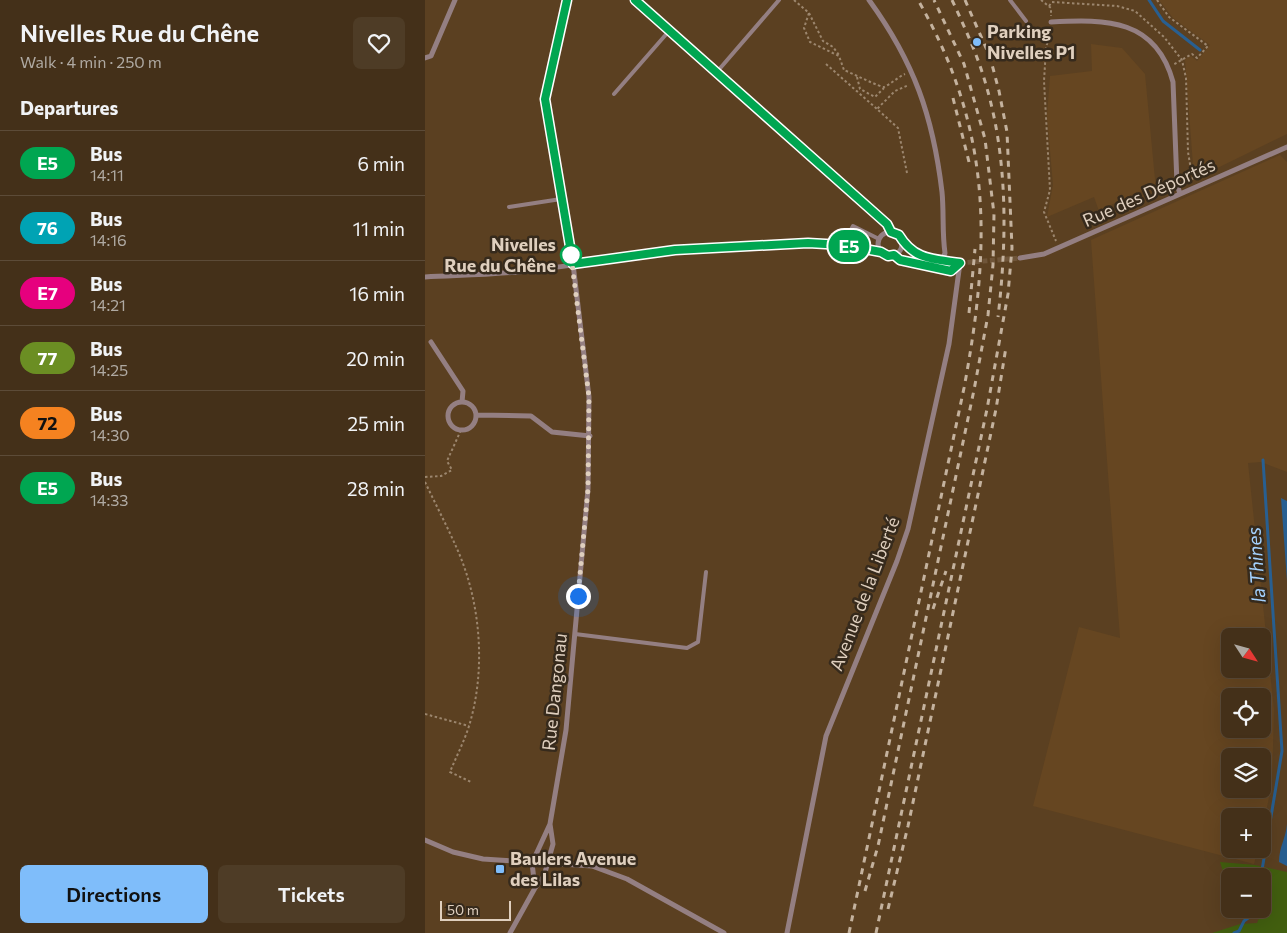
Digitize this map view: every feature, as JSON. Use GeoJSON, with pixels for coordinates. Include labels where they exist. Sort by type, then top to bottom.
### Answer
{"type":"FeatureCollection","features":[{"type":"Feature","properties":{"kind":"street"},"geometry":{"type":"LineString","coordinates":[[425,58],[431,56],[455,0]]}},
{"type":"Feature","properties":{"kind":"street","name":"Rue Dangonau"},"geometry":{"type":"LineString","coordinates":[[532,863],[550,824],[566,730],[588,489],[589,397],[573,264],[545,99],[567,0]]}},
{"type":"Feature","properties":{"kind":"street"},"geometry":{"type":"LineString","coordinates":[[635,0],[887,224],[891,232]]}},
{"type":"Feature","properties":{"kind":"street"},"geometry":{"type":"LineString","coordinates":[[869,0],[889,27],[917,82],[930,126],[942,192],[945,253],[939,264],[900,260],[894,255]]}},
{"type":"Feature","properties":{"kind":"street"},"geometry":{"type":"LineString","coordinates":[[1051,22],[1109,21],[1126,26],[1144,35],[1159,50],[1169,67],[1173,82],[1177,184],[1180,194]]}},
{"type":"Feature","properties":{"kind":"street","name":"Rue des Déportés"},"geometry":{"type":"LineString","coordinates":[[1020,258],[1044,254],[1287,148]]}},
{"type":"Feature","properties":{"kind":"street"},"geometry":{"type":"LineString","coordinates":[[881,252],[879,239],[883,234],[891,232],[899,235],[902,243],[923,257],[960,263]]}},
{"type":"Feature","properties":{"kind":"street"},"geometry":{"type":"LineString","coordinates":[[425,277],[524,272],[675,250],[808,243],[843,245],[881,252],[888,256],[899,252],[902,243]]}},
{"type":"Feature","properties":{"kind":"street"},"geometry":{"type":"LineString","coordinates":[[915,262],[951,271],[960,263]]}},
{"type":"Feature","properties":{"kind":"street","name":"Avenue de la Liberté"},"geometry":{"type":"LineString","coordinates":[[787,933],[826,736],[908,529],[949,344],[960,263]]}},
{"type":"Feature","properties":{"kind":"street"},"geometry":{"type":"LineString","coordinates":[[431,342],[463,391],[463,402]]}},
{"type":"Feature","properties":{"kind":"street"},"geometry":{"type":"LineString","coordinates":[[463,402],[471,406],[477,415],[475,424],[466,430],[461,430],[451,425],[447,416],[454,404],[463,402]]}},
{"type":"Feature","properties":{"kind":"street"},"geometry":{"type":"LineString","coordinates":[[477,415],[531,416],[551,432],[590,436]]}},
{"type":"Feature","properties":{"kind":"street","name":"Rue Dangonau"},"geometry":{"type":"LineString","coordinates":[[549,864],[553,844],[550,824]]}},
{"type":"Feature","properties":{"kind":"street"},"geometry":{"type":"LineString","coordinates":[[425,840],[463,855],[532,863],[570,863],[592,866],[627,879],[724,933]]}},
{"type":"Feature","properties":{"kind":"street"},"geometry":{"type":"LineString","coordinates":[[532,863],[535,888]]}},
{"type":"Feature","properties":{"kind":"street"},"geometry":{"type":"LineString","coordinates":[[510,933],[535,888],[544,876],[549,864]]}},
{"type":"Feature","properties":{"kind":"lane"},"geometry":{"type":"LineString","coordinates":[[716,73],[779,0]]}},
{"type":"Feature","properties":{"kind":"lane"},"geometry":{"type":"LineString","coordinates":[[1010,0],[1026,21]]}},
{"type":"Feature","properties":{"kind":"lane"},"geometry":{"type":"LineString","coordinates":[[614,94],[669,31]]}},
{"type":"Feature","properties":{"kind":"lane"},"geometry":{"type":"LineString","coordinates":[[509,207],[561,199]]}},
{"type":"Feature","properties":{"kind":"lane"},"geometry":{"type":"LineString","coordinates":[[843,245],[853,226],[879,239]]}},
{"type":"Feature","properties":{"kind":"lane"},"geometry":{"type":"LineString","coordinates":[[575,634],[687,648],[698,642],[706,572]]}},
{"type":"Feature","properties":{"kind":"path"},"geometry":{"type":"LineString","coordinates":[[794,0],[809,13],[823,41],[833,47],[839,56],[844,70],[857,77],[865,77],[876,86],[884,86]]}},
{"type":"Feature","properties":{"kind":"path"},"geometry":{"type":"LineString","coordinates":[[1041,0],[1049,6],[1051,22],[1051,34],[1046,48],[1044,81],[1050,190],[1044,212],[1058,247]]}},
{"type":"Feature","properties":{"kind":"path"},"geometry":{"type":"LineString","coordinates":[[1157,0],[1169,17],[1208,46],[1197,58],[1192,54],[1169,67]]}},
{"type":"Feature","properties":{"kind":"path"},"geometry":{"type":"LineString","coordinates":[[1049,6],[1052,2],[1117,6],[1135,11],[1164,37],[1182,60],[1186,78],[1190,170],[1195,188]]}},
{"type":"Feature","properties":{"kind":"path"},"geometry":{"type":"LineString","coordinates":[[809,13],[804,28],[810,42],[839,56]]}},
{"type":"Feature","properties":{"kind":"path"},"geometry":{"type":"LineString","coordinates":[[826,64],[898,128],[907,173]]}},
{"type":"Feature","properties":{"kind":"path"},"geometry":{"type":"LineString","coordinates":[[857,77],[860,89],[875,97],[884,86],[912,70]]}},
{"type":"Feature","properties":{"kind":"path"},"geometry":{"type":"LineString","coordinates":[[877,109],[895,91],[917,82]]}},
{"type":"Feature","properties":{"kind":"path"},"geometry":{"type":"LineString","coordinates":[[425,477],[441,476],[452,470],[447,461],[461,430]]}},
{"type":"Feature","properties":{"kind":"path"},"geometry":{"type":"LineString","coordinates":[[425,482],[459,552],[477,621],[479,673],[469,726],[450,772],[471,782]]}},
{"type":"Feature","properties":{"kind":"path"},"geometry":{"type":"LineString","coordinates":[[425,714],[469,726]]}},
{"type":"Feature","properties":{"kind":"shaded area"},"geometry":{"type":"Polygon","coordinates":[[[1159,0],[1287,0],[1287,134],[1197,178],[1193,165],[1185,59],[1191,56],[1197,61],[1210,45],[1173,18],[1159,0]]]}},
{"type":"Feature","properties":{"kind":"shaded area"},"geometry":{"type":"Polygon","coordinates":[[[1091,44],[1122,48],[1145,74],[1156,190],[1137,192],[1099,211],[1094,197],[1047,217],[1053,185],[1047,115],[1050,76],[1092,71],[1091,44]]]}},
{"type":"Feature","properties":{"kind":"shaded area"},"geometry":{"type":"Polygon","coordinates":[[[1280,155],[1287,162],[1287,472],[1261,462],[1248,463],[1265,628],[1221,628],[1221,678],[1271,678],[1274,710],[1272,783],[1271,788],[1271,748],[1221,748],[1221,798],[1269,798],[1267,808],[1221,808],[1221,855],[1033,806],[1079,627],[1120,638],[1091,240],[1280,155]]]}},
{"type":"Feature","properties":{"kind":"shaded area"},"geometry":{"type":"Polygon","coordinates":[[[1231,858],[1256,858],[1254,864],[1231,858]]]}},
{"type":"Feature","properties":{"kind":"green space"},"geometry":{"type":"Polygon","coordinates":[[[1220,862],[1269,868],[1222,868],[1220,862]]]}},
{"type":"Feature","properties":{"kind":"green space"},"geometry":{"type":"Polygon","coordinates":[[[1271,868],[1287,872],[1287,933],[1212,933],[1240,924],[1257,923],[1259,918],[1271,918],[1271,868]]]}},
{"type":"Feature","properties":{"kind":"water"},"geometry":{"type":"Polygon","coordinates":[[[1281,498],[1287,501],[1287,581],[1281,498]]]}},
{"type":"Feature","properties":{"kind":"water"},"geometry":{"type":"Polygon","coordinates":[[[1287,824],[1287,866],[1279,862],[1287,824]]]}},
{"type":"Feature","properties":{"kind":"waterway","name":"la Thines"},"geometry":{"type":"LineString","coordinates":[[1149,0],[1163,21],[1200,50]]}},
{"type":"Feature","properties":{"kind":"waterway","name":"la Thines"},"geometry":{"type":"LineString","coordinates":[[1262,868],[1282,751],[1263,460]]}},
{"type":"Feature","properties":{"kind":"waterway","name":"la Thines"},"geometry":{"type":"LineString","coordinates":[[1234,933],[1239,931],[1244,921],[1248,918]]}},
{"type":"Feature","properties":{"kind":"tunnel"},"geometry":{"type":"LineString","coordinates":[[960,263],[1020,258]]}},
{"type":"Feature","properties":{"kind":"railway"},"geometry":{"type":"LineString","coordinates":[[849,933],[964,388],[979,285],[981,236],[979,189],[973,142],[961,96],[943,48],[918,0]]}},
{"type":"Feature","properties":{"kind":"railway"},"geometry":{"type":"LineString","coordinates":[[865,891],[878,846],[974,390],[988,315],[993,265],[994,214],[985,139],[964,64],[934,0]]}},
{"type":"Feature","properties":{"kind":"railway"},"geometry":{"type":"LineString","coordinates":[[952,0],[983,74],[998,142],[1004,200],[1003,259],[998,317]]}},
{"type":"Feature","properties":{"kind":"railway"},"geometry":{"type":"LineString","coordinates":[[876,933],[987,409],[1008,294],[1012,248],[1007,132],[990,57],[965,0]]}},
{"type":"Feature","properties":{"kind":"railway"},"geometry":{"type":"LineString","coordinates":[[953,98],[969,162]]}},
{"type":"Feature","properties":{"kind":"railway"},"geometry":{"type":"LineString","coordinates":[[969,313],[975,249]]}},
{"type":"Feature","properties":{"kind":"railway"},"geometry":{"type":"LineString","coordinates":[[888,909],[908,826],[996,409],[1006,347]]}},
{"type":"Feature","properties":{"kind":"railway"},"geometry":{"type":"LineString","coordinates":[[933,609],[946,571]]}},
{"type":"Feature","properties":{"kind":"bus line","name":"E5"},"geometry":{"type":"LineString","coordinates":[[567,0],[545,99],[573,264],[675,250],[808,243],[843,245],[881,252],[888,256],[894,255],[900,260],[951,271],[960,263],[923,257],[902,243],[899,235],[891,232],[887,224],[635,0]]}},
{"type":"Feature","properties":{"kind":"place","name":"Parking Nivelles P1"},"geometry":{"type":"Point","coordinates":[977,42]}},
{"type":"Feature","properties":{"kind":"place","name":"Nivelles Rue du Chêne"},"geometry":{"type":"Point","coordinates":[571,255]}},
{"type":"Feature","properties":{"kind":"place","name":"Baulers Avenue des Lilas"},"geometry":{"type":"Point","coordinates":[500,869]}},
{"type":"Feature","properties":{"kind":"route"},"geometry":{"type":"LineString","coordinates":[[571,255],[570,248],[589,397],[590,436],[588,489],[578,596]]}}]}
